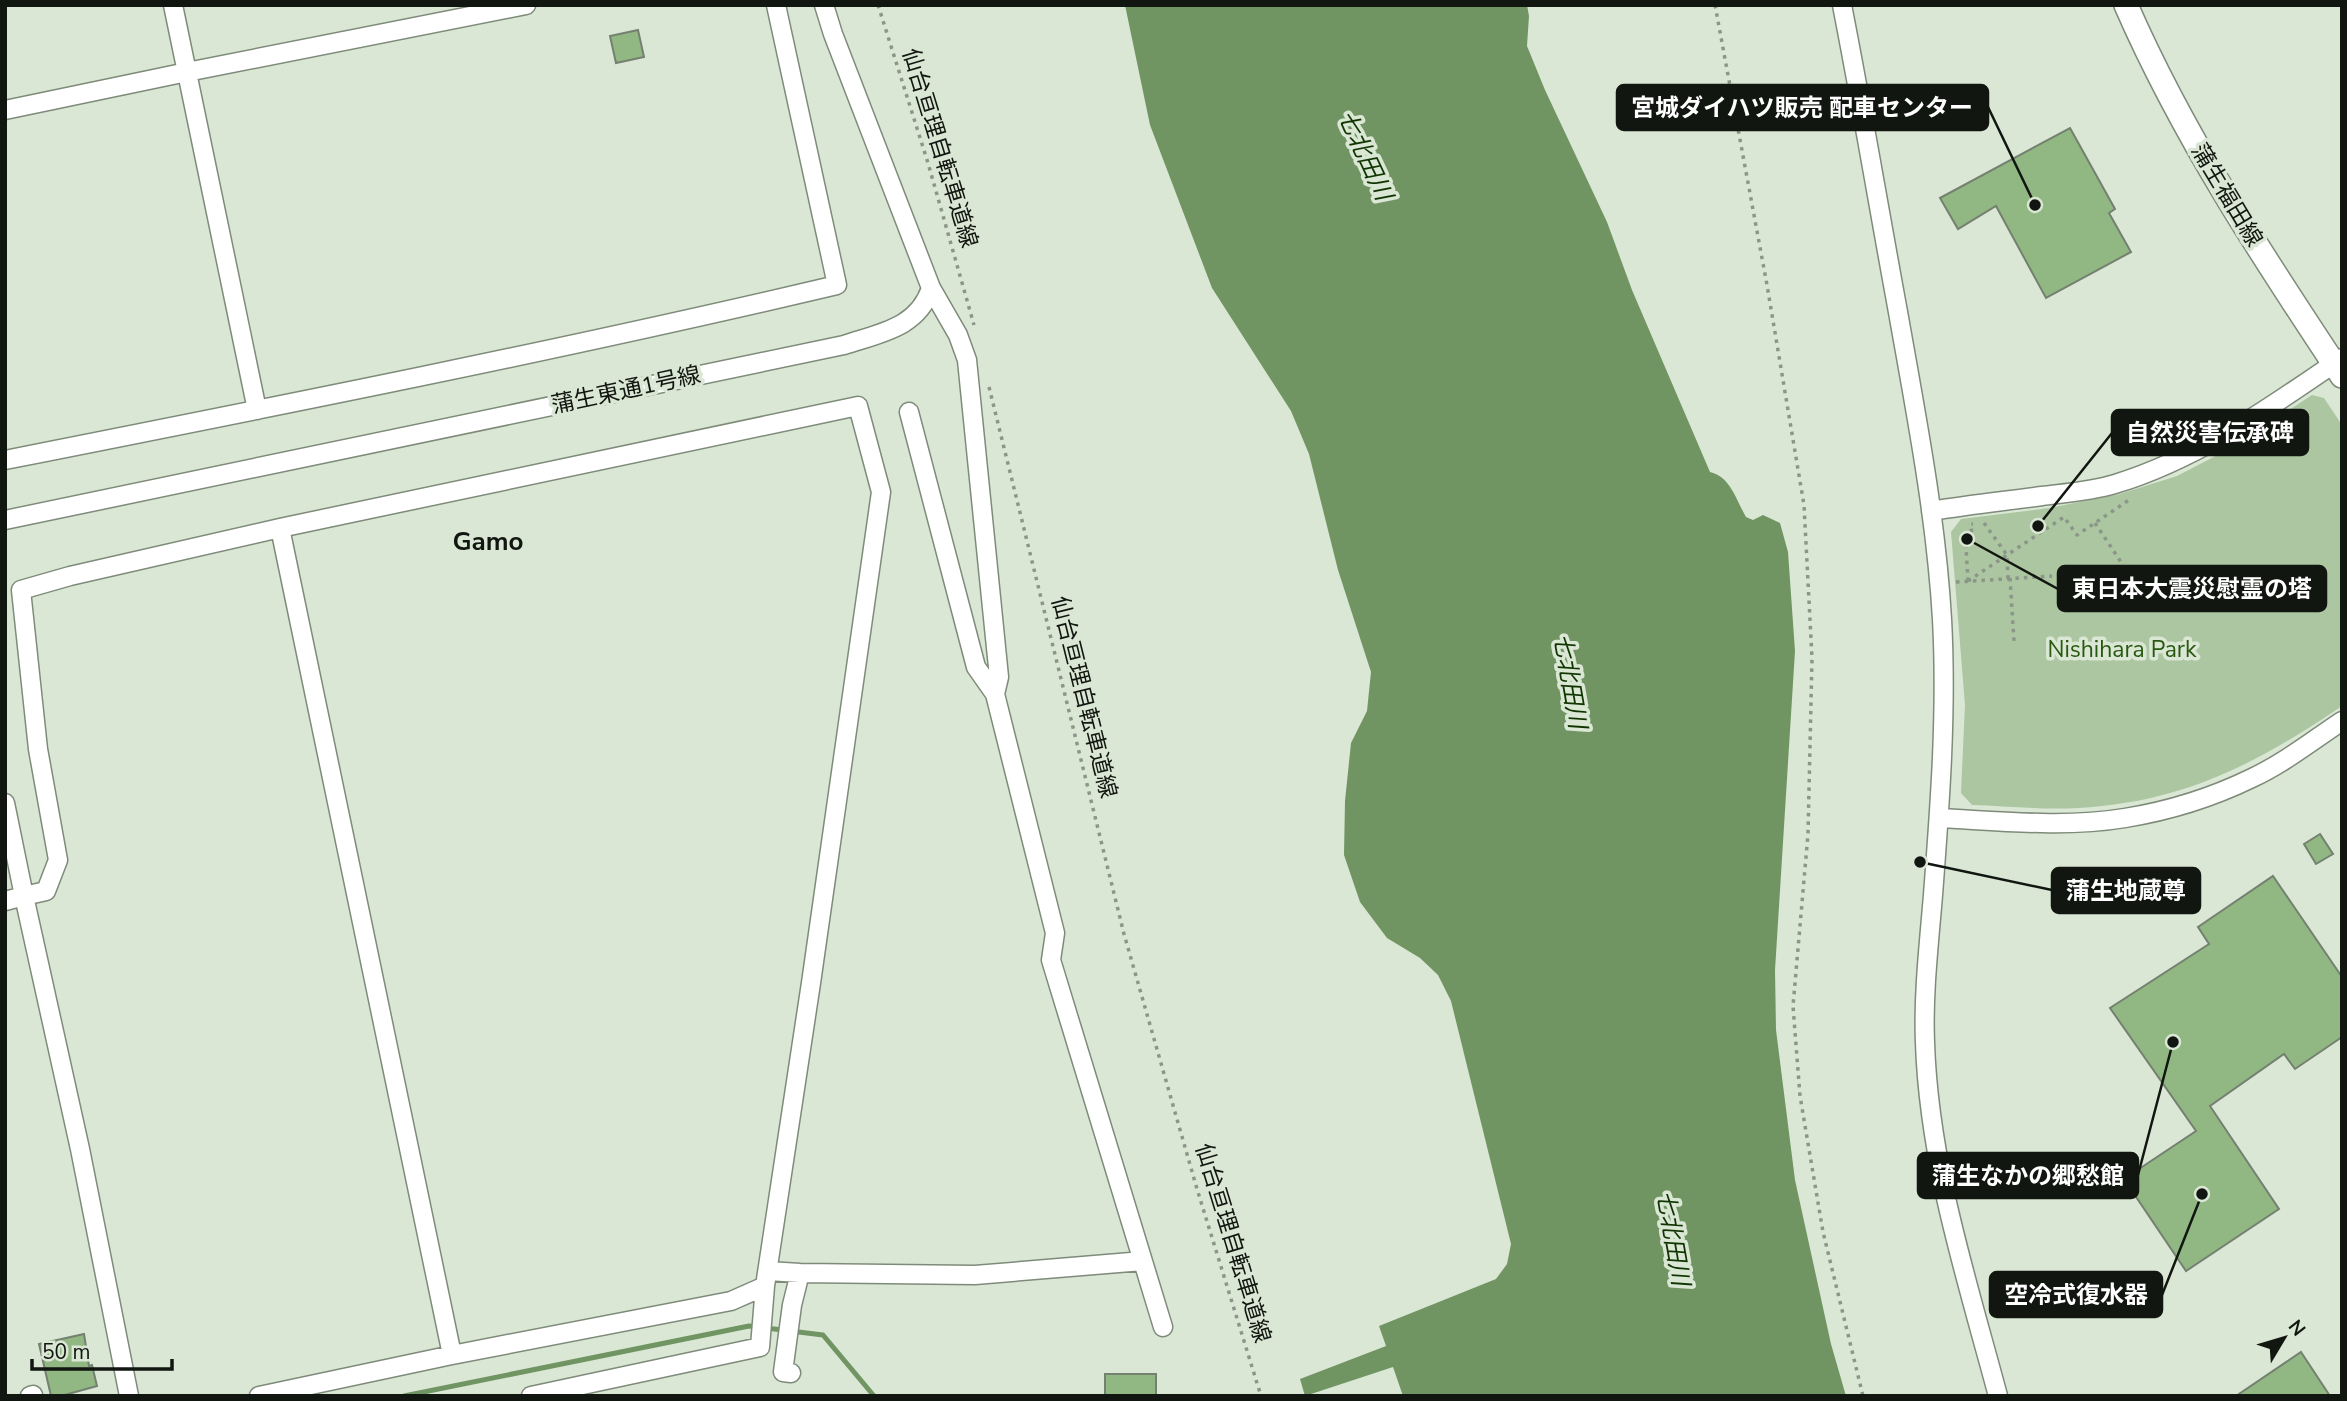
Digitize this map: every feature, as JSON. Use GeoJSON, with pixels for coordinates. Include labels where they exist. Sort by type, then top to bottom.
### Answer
{"type":"FeatureCollection","features":[{"type":"Feature","properties":{"kind":"main road","name":"蒲生福田線"},"geometry":{"type":"LineString","coordinates":[[2126,5],[2188,129],[2252,239],[2339,366]]}},
{"type":"Feature","properties":{"kind":"street"},"geometry":{"type":"LineString","coordinates":[[173,5],[257,411]]}},
{"type":"Feature","properties":{"kind":"street"},"geometry":{"type":"LineString","coordinates":[[5,110],[526,5]]}},
{"type":"Feature","properties":{"kind":"street"},"geometry":{"type":"LineString","coordinates":[[5,460],[257,411],[649,329],[837,285],[776,5]]}},
{"type":"Feature","properties":{"kind":"street"},"geometry":{"type":"LineString","coordinates":[[824,5],[931,288],[958,335],[967,360],[999,677],[995,694]]}},
{"type":"Feature","properties":{"kind":"street"},"geometry":{"type":"LineString","coordinates":[[1842,5],[1925,464],[1942,623],[1943,707],[1939,818],[1926,997],[1925,1043],[1931,1112],[1942,1185],[1998,1396]]}},
{"type":"Feature","properties":{"kind":"street","name":"蒲生東通1号線"},"geometry":{"type":"LineString","coordinates":[[5,520],[844,345],[889,331],[904,323],[916,315],[926,302],[931,288]]}},
{"type":"Feature","properties":{"kind":"street"},"geometry":{"type":"LineString","coordinates":[[1931,511],[2076,491],[2113,484],[2145,473],[2200,450],[2339,366]]}},
{"type":"Feature","properties":{"kind":"street"},"geometry":{"type":"LineString","coordinates":[[5,901],[46,891],[58,860],[38,749],[21,590],[280,528],[858,405],[881,492],[780,1275],[765,1305],[760,1348],[531,1396]]}},
{"type":"Feature","properties":{"kind":"street"},"geometry":{"type":"LineString","coordinates":[[909,412],[976,667],[995,694],[1055,933],[1051,960],[1163,1327]]}},
{"type":"Feature","properties":{"kind":"street"},"geometry":{"type":"LineString","coordinates":[[280,528],[452,1354]]}},
{"type":"Feature","properties":{"kind":"street"},"geometry":{"type":"LineString","coordinates":[[1939,818],[2058,822],[2125,818],[2185,803],[2252,778],[2342,722]]}},
{"type":"Feature","properties":{"kind":"street"},"geometry":{"type":"LineString","coordinates":[[5,803],[129,1396]]}},
{"type":"Feature","properties":{"kind":"street"},"geometry":{"type":"LineString","coordinates":[[259,1396],[452,1354],[732,1301],[780,1275],[975,1275],[1143,1261]]}},
{"type":"Feature","properties":{"kind":"street"},"geometry":{"type":"LineString","coordinates":[[780,1275],[792,1306],[783,1372],[791,1373]]}},
{"type":"Feature","properties":{"kind":"path","name":"仙台亘理自転車道線"},"geometry":{"type":"LineString","coordinates":[[878,5],[928,163],[974,325]]}},
{"type":"Feature","properties":{"kind":"path"},"geometry":{"type":"LineString","coordinates":[[1715,5],[1770,299],[1804,505],[1812,658],[1808,834],[1793,1006],[1800,1096],[1821,1218],[1863,1396]]}},
{"type":"Feature","properties":{"kind":"path","name":"仙台亘理自転車道線"},"geometry":{"type":"LineString","coordinates":[[988,379],[1124,934],[1197,1189],[1261,1396]]}},
{"type":"Feature","properties":{"kind":"path"},"geometry":{"type":"LineString","coordinates":[[1968,582],[2064,517],[2077,535],[2138,494]]}},
{"type":"Feature","properties":{"kind":"path"},"geometry":{"type":"LineString","coordinates":[[1968,582],[1966,547],[1972,539],[1971,524],[1985,523],[2007,555],[2014,640]]}},
{"type":"Feature","properties":{"kind":"path"},"geometry":{"type":"LineString","coordinates":[[2095,523],[2123,565]]}},
{"type":"Feature","properties":{"kind":"path"},"geometry":{"type":"LineString","coordinates":[[1960,582],[2052,576]]}},
{"type":"Feature","properties":{"kind":"green space","name":"Nishihara Park"},"geometry":{"type":"Polygon","coordinates":[[[2312,395],[2324,398],[2342,425],[2342,706],[2249,762],[2218,776],[2152,798],[2078,808],[1972,805],[1961,793],[1965,705],[1951,532],[1961,519],[2049,508],[2120,494],[2177,476],[2231,448],[2312,395]]]}},
{"type":"Feature","properties":{"kind":"water","name":"七北田川"},"geometry":{"type":"Polygon","coordinates":[[[1125,5],[1527,5],[1527,46],[1607,222],[1632,290],[1710,472],[1728,484],[1746,517],[1753,520],[1763,515],[1780,523],[1788,552],[1795,651],[1775,970],[1776,1030],[1795,1180],[1831,1344],[1846,1396],[1403,1396],[1393,1367],[1305,1396],[1300,1379],[1386,1346],[1379,1326],[1496,1279],[1507,1264],[1511,1244],[1451,1001],[1438,975],[1420,958],[1387,938],[1360,902],[1344,855],[1345,801],[1351,743],[1367,711],[1371,672],[1338,570],[1309,454],[1291,411],[1212,288],[1150,125],[1125,5]]]}},
{"type":"Feature","properties":{"kind":"building"},"geometry":{"type":"Polygon","coordinates":[[[638,30],[644,57],[616,63],[610,36],[638,30]]]}},
{"type":"Feature","properties":{"kind":"building"},"geometry":{"type":"Polygon","coordinates":[[[2070,128],[2115,209],[2109,213],[2131,252],[2046,298],[1996,206],[1958,229],[1940,198],[2070,128]]]}},
{"type":"Feature","properties":{"kind":"building"},"geometry":{"type":"Polygon","coordinates":[[[2320,834],[2333,854],[2316,864],[2304,844],[2320,834]]]}},
{"type":"Feature","properties":{"kind":"building"},"geometry":{"type":"Polygon","coordinates":[[[2273,876],[2342,977],[2342,1037],[2295,1069],[2284,1054],[2210,1106],[2279,1209],[2186,1271],[2124,1179],[2196,1131],[2110,1008],[2209,944],[2198,927],[2273,876]]]}},
{"type":"Feature","properties":{"kind":"building"},"geometry":{"type":"Polygon","coordinates":[[[84,1334],[89,1366],[92,1365],[97,1386],[61,1396],[51,1396],[39,1344],[84,1334]]]}},
{"type":"Feature","properties":{"kind":"building"},"geometry":{"type":"Polygon","coordinates":[[[2301,1352],[2330,1396],[2236,1396],[2301,1352]]]}},
{"type":"Feature","properties":{"kind":"building"},"geometry":{"type":"Polygon","coordinates":[[[1105,1374],[1156,1374],[1156,1396],[1105,1396],[1105,1374]]]}},
{"type":"Feature","properties":{"kind":"waterway"},"geometry":{"type":"LineString","coordinates":[[404,1396],[749,1326],[823,1335],[874,1396]]}},
{"type":"Feature","properties":{"kind":"place","name":"宮城ダイハツ販売 配車センター"},"geometry":{"type":"Point","coordinates":[2035,205]}},
{"type":"Feature","properties":{"kind":"place","name":"自然災害伝承碑"},"geometry":{"type":"Point","coordinates":[2038,526]}},
{"type":"Feature","properties":{"kind":"place","name":"東日本大震災慰霊の塔"},"geometry":{"type":"Point","coordinates":[1967,539]}},
{"type":"Feature","properties":{"kind":"place","name":"蒲生地蔵尊"},"geometry":{"type":"Point","coordinates":[1920,862]}},
{"type":"Feature","properties":{"kind":"place","name":"蒲生なかの郷愁館"},"geometry":{"type":"Point","coordinates":[2173,1042]}},
{"type":"Feature","properties":{"kind":"place","name":"空冷式復水器"},"geometry":{"type":"Point","coordinates":[2202,1194]}},
{"type":"Feature","properties":{"kind":"district","name":"Gamo"},"geometry":{"type":"Point","coordinates":[488,541]}}]}
